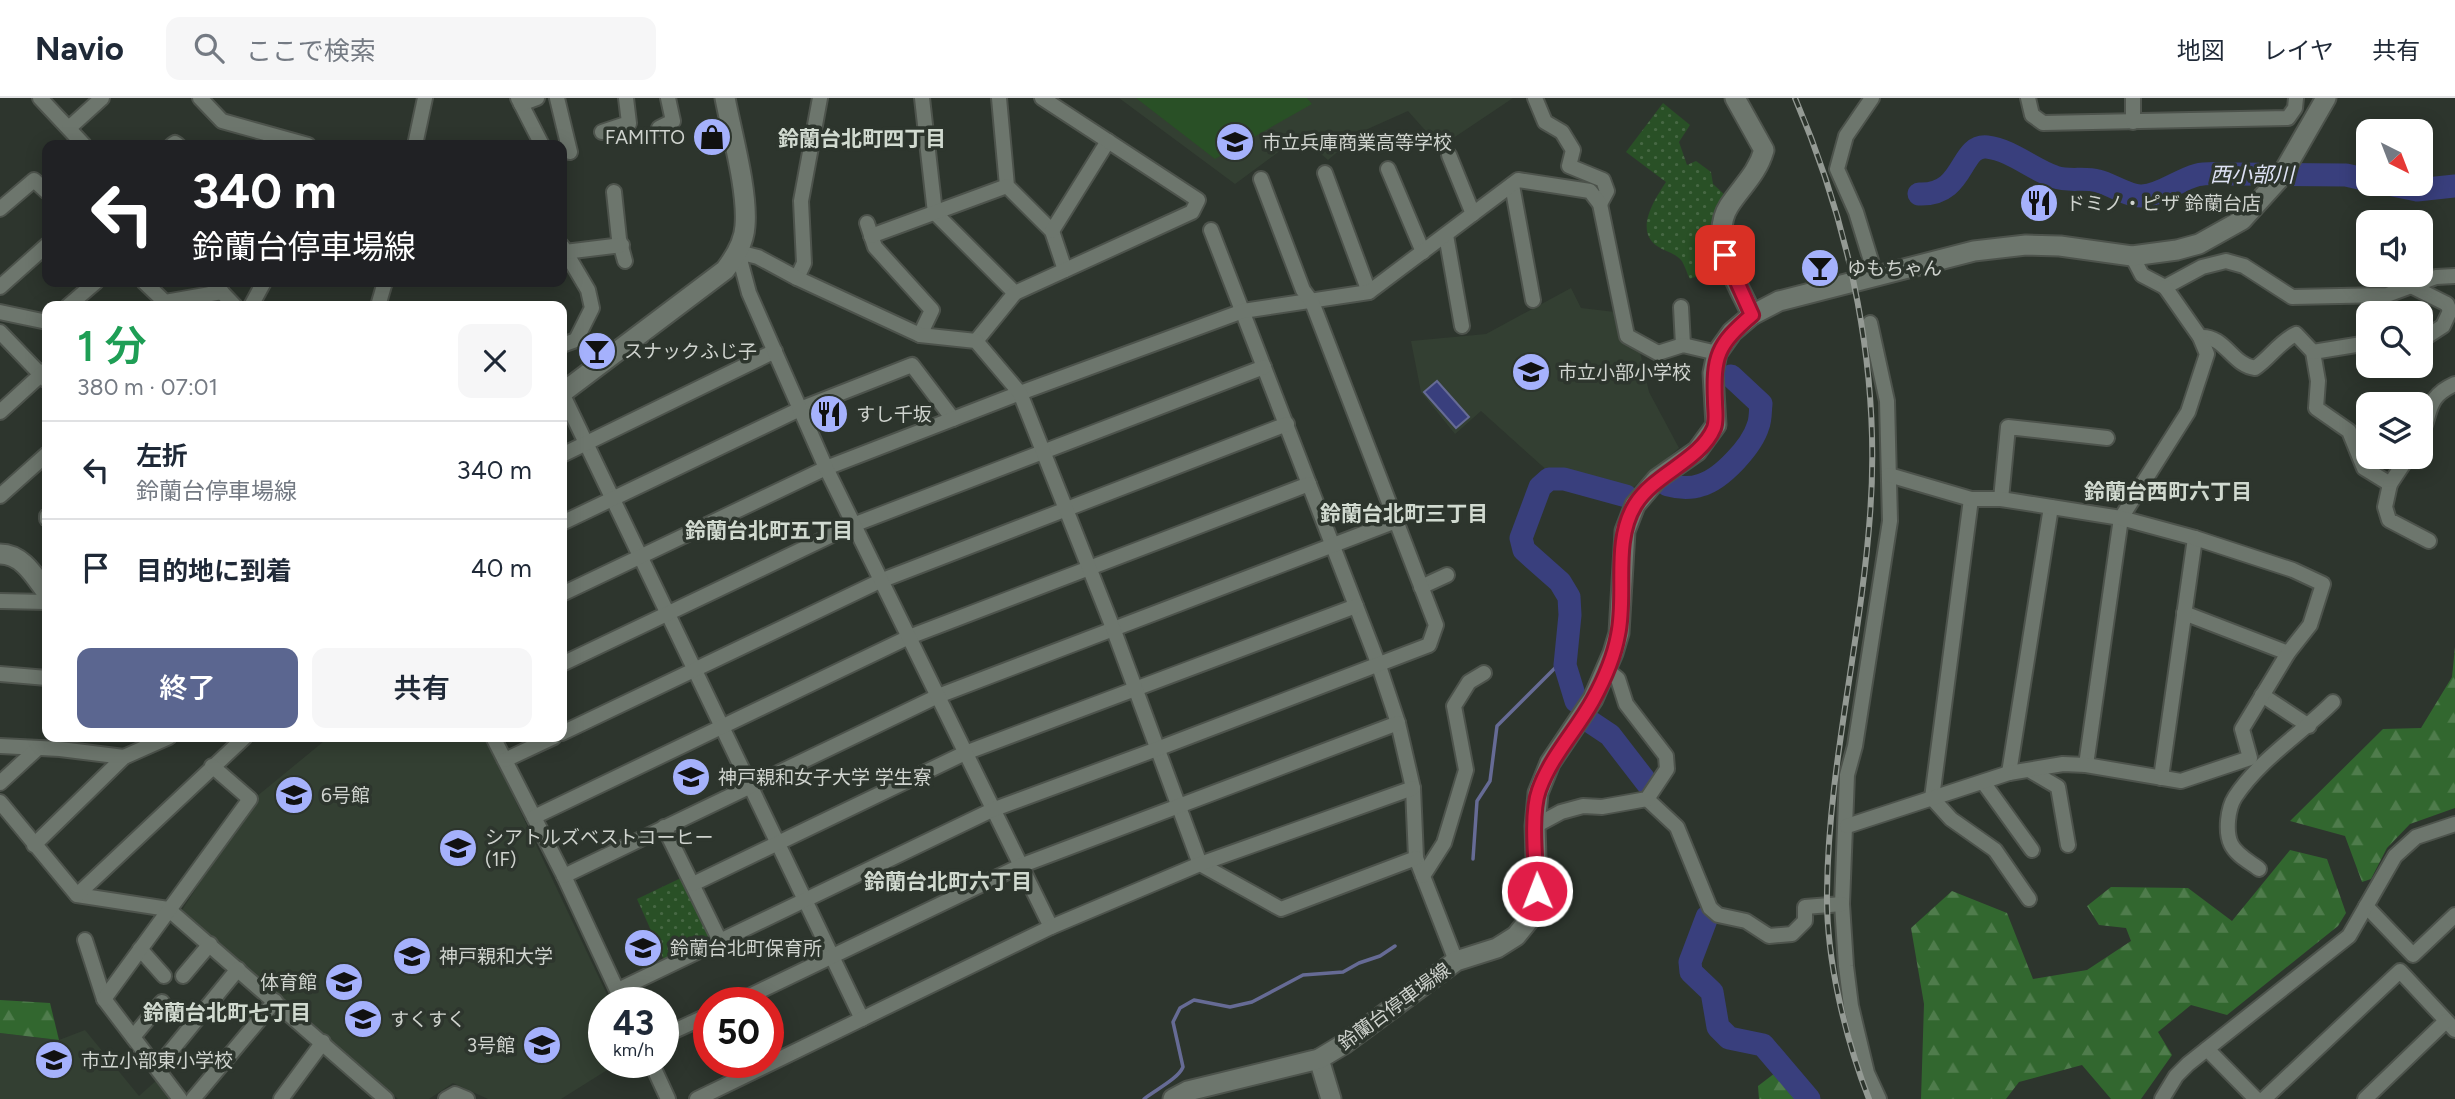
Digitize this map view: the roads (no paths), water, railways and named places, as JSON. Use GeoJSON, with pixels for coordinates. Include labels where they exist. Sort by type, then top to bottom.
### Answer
{"type":"FeatureCollection","features":[{"type":"Feature","properties":{"kind":"main road"},"geometry":{"type":"LineString","coordinates":[[567,389],[725,270],[738,252],[745,229],[745,204],[725,98]]}},
{"type":"Feature","properties":{"kind":"main road"},"geometry":{"type":"LineString","coordinates":[[1735,98],[1764,150],[1759,166],[1727,209],[1722,229],[1725,255],[1752,315]]}},
{"type":"Feature","properties":{"kind":"main road"},"geometry":{"type":"LineString","coordinates":[[1717,353],[1732,332],[1752,315],[1779,301],[1974,251],[2026,245],[2060,246],[2132,256],[2199,244],[2242,220],[2280,178],[2324,103]]}},
{"type":"Feature","properties":{"kind":"main road","name":"鈴蘭台停車場線"},"geometry":{"type":"LineString","coordinates":[[1182,1096],[1319,1059],[1345,1044],[1456,961],[1497,948],[1516,936],[1533,915],[1537,891],[1535,826],[1538,793],[1550,763],[1594,699],[1607,670],[1619,633],[1625,531],[1635,505],[1657,479],[1697,451],[1716,425],[1713,373],[1717,353]]}},
{"type":"Feature","properties":{"kind":"main road"},"geometry":{"type":"LineString","coordinates":[[0,554],[22,561],[42,587]]}},
{"type":"Feature","properties":{"kind":"main road"},"geometry":{"type":"LineString","coordinates":[[1319,1059],[1331,1099]]}},
{"type":"Feature","properties":{"kind":"street"},"geometry":{"type":"LineString","coordinates":[[40,98],[80,140]]}},
{"type":"Feature","properties":{"kind":"street"},"geometry":{"type":"LineString","coordinates":[[200,98],[222,121],[291,140]]}},
{"type":"Feature","properties":{"kind":"street"},"geometry":{"type":"LineString","coordinates":[[416,140],[425,98]]}},
{"type":"Feature","properties":{"kind":"street"},"geometry":{"type":"LineString","coordinates":[[537,98],[520,101],[540,140]]}},
{"type":"Feature","properties":{"kind":"street"},"geometry":{"type":"LineString","coordinates":[[557,98],[570,152]]}},
{"type":"Feature","properties":{"kind":"street"},"geometry":{"type":"LineString","coordinates":[[602,132],[629,122],[626,98]]}},
{"type":"Feature","properties":{"kind":"street"},"geometry":{"type":"LineString","coordinates":[[659,128],[673,121],[668,98]]}},
{"type":"Feature","properties":{"kind":"street"},"geometry":{"type":"LineString","coordinates":[[797,278],[804,263],[801,201],[820,98]]}},
{"type":"Feature","properties":{"kind":"street"},"geometry":{"type":"LineString","coordinates":[[922,98],[935,214],[1015,293]]}},
{"type":"Feature","properties":{"kind":"street"},"geometry":{"type":"LineString","coordinates":[[999,98],[1007,186],[1052,231],[1065,270]]}},
{"type":"Feature","properties":{"kind":"street"},"geometry":{"type":"LineString","coordinates":[[976,341],[1015,293],[1192,212],[1198,200],[1042,98]]}},
{"type":"Feature","properties":{"kind":"street"},"geometry":{"type":"LineString","coordinates":[[1535,98],[1545,122],[1562,132],[1573,150],[1569,166],[1603,180],[1607,191],[1600,204]]}},
{"type":"Feature","properties":{"kind":"street"},"geometry":{"type":"LineString","coordinates":[[1872,98],[1846,136],[1837,169],[1856,212],[1876,277]]}},
{"type":"Feature","properties":{"kind":"street"},"geometry":{"type":"LineString","coordinates":[[2028,98],[2032,115],[2043,123],[2288,118],[2295,103],[2324,103]]}},
{"type":"Feature","properties":{"kind":"street"},"geometry":{"type":"LineString","coordinates":[[2133,98],[2133,122]]}},
{"type":"Feature","properties":{"kind":"street"},"geometry":{"type":"LineString","coordinates":[[69,128],[98,99]]}},
{"type":"Feature","properties":{"kind":"street"},"geometry":{"type":"LineString","coordinates":[[1052,231],[1108,141]]}},
{"type":"Feature","properties":{"kind":"street"},"geometry":{"type":"LineString","coordinates":[[1449,155],[1473,214]]}},
{"type":"Feature","properties":{"kind":"street"},"geometry":{"type":"LineString","coordinates":[[1388,169],[1423,252]]}},
{"type":"Feature","properties":{"kind":"street"},"geometry":{"type":"LineString","coordinates":[[1325,173],[1369,292]]}},
{"type":"Feature","properties":{"kind":"street"},"geometry":{"type":"LineString","coordinates":[[638,987],[720,941],[992,810],[1429,645],[1436,625],[1312,302],[1303,290],[1261,179]]}},
{"type":"Feature","properties":{"kind":"street"},"geometry":{"type":"LineString","coordinates":[[0,209],[34,180],[42,187]]}},
{"type":"Feature","properties":{"kind":"street"},"geometry":{"type":"LineString","coordinates":[[567,592],[826,468],[1020,393],[1242,311],[1369,292],[1518,180],[1590,191],[1600,204],[1628,336],[1658,353],[1684,345],[1717,353]]}},
{"type":"Feature","properties":{"kind":"street"},"geometry":{"type":"LineString","coordinates":[[1512,185],[1534,300]]}},
{"type":"Feature","properties":{"kind":"street"},"geometry":{"type":"LineString","coordinates":[[920,335],[932,310],[875,247],[869,230],[935,214],[1007,186]]}},
{"type":"Feature","properties":{"kind":"street"},"geometry":{"type":"LineString","coordinates":[[614,192],[619,239],[625,261]]}},
{"type":"Feature","properties":{"kind":"street"},"geometry":{"type":"LineString","coordinates":[[1212,230],[1378,663],[1398,723],[1413,788],[1416,858],[1456,961]]}},
{"type":"Feature","properties":{"kind":"street"},"geometry":{"type":"LineString","coordinates":[[1446,235],[1462,326]]}},
{"type":"Feature","properties":{"kind":"street"},"geometry":{"type":"LineString","coordinates":[[567,249],[622,245]]}},
{"type":"Feature","properties":{"kind":"street"},"geometry":{"type":"LineString","coordinates":[[0,287],[42,249]]}},
{"type":"Feature","properties":{"kind":"street"},"geometry":{"type":"LineString","coordinates":[[1051,927],[826,468],[749,293],[738,252],[758,257],[920,335],[976,341],[1020,393],[1090,567],[1200,864],[1281,909],[1416,858]]}},
{"type":"Feature","properties":{"kind":"street"},"geometry":{"type":"LineString","coordinates":[[567,254],[588,290],[592,308],[576,340],[567,343]]}},
{"type":"Feature","properties":{"kind":"street"},"geometry":{"type":"LineString","coordinates":[[2058,787],[2082,765],[2121,518],[2188,412],[2207,354],[2200,337],[2165,287],[2142,275],[2132,256]]}},
{"type":"Feature","properties":{"kind":"street"},"geometry":{"type":"LineString","coordinates":[[2165,287],[2202,267],[2226,261],[2244,266],[2292,298],[2387,295],[2408,287]]}},
{"type":"Feature","properties":{"kind":"street"},"geometry":{"type":"LineString","coordinates":[[2433,278],[2455,276]]}},
{"type":"Feature","properties":{"kind":"street"},"geometry":{"type":"LineString","coordinates":[[74,301],[90,287]]}},
{"type":"Feature","properties":{"kind":"street"},"geometry":{"type":"LineString","coordinates":[[149,287],[164,301]]}},
{"type":"Feature","properties":{"kind":"street"},"geometry":{"type":"LineString","coordinates":[[168,301],[217,287],[230,301]]}},
{"type":"Feature","properties":{"kind":"street"},"geometry":{"type":"LineString","coordinates":[[2413,287],[2447,304],[2450,311],[2443,326],[2433,333]]}},
{"type":"Feature","properties":{"kind":"street"},"geometry":{"type":"LineString","coordinates":[[1681,307],[1684,345]]}},
{"type":"Feature","properties":{"kind":"street"},"geometry":{"type":"LineString","coordinates":[[0,312],[42,321]]}},
{"type":"Feature","properties":{"kind":"street"},"geometry":{"type":"LineString","coordinates":[[1870,323],[1887,401],[1890,521],[1855,746],[1846,775],[1847,825],[1842,904],[1851,1006],[1867,1073],[1879,1099]]}},
{"type":"Feature","properties":{"kind":"street"},"geometry":{"type":"LineString","coordinates":[[0,332],[42,372]]}},
{"type":"Feature","properties":{"kind":"street"},"geometry":{"type":"LineString","coordinates":[[2200,337],[2210,336],[2245,367],[2255,368],[2266,361],[2287,338],[2296,334],[2313,352],[2318,381],[2316,408],[2349,431],[2364,468],[2390,484]]}},
{"type":"Feature","properties":{"kind":"street"},"geometry":{"type":"LineString","coordinates":[[2313,352],[2356,345]]}},
{"type":"Feature","properties":{"kind":"street"},"geometry":{"type":"LineString","coordinates":[[567,453],[775,351]]}},
{"type":"Feature","properties":{"kind":"street"},"geometry":{"type":"LineString","coordinates":[[567,521],[800,409],[912,365],[953,419]]}},
{"type":"Feature","properties":{"kind":"street"},"geometry":{"type":"LineString","coordinates":[[567,662],[853,525],[1264,367]]}},
{"type":"Feature","properties":{"kind":"street"},"geometry":{"type":"LineString","coordinates":[[0,412],[42,377]]}},
{"type":"Feature","properties":{"kind":"street"},"geometry":{"type":"LineString","coordinates":[[2433,402],[2445,388],[2455,384]]}},
{"type":"Feature","properties":{"kind":"street"},"geometry":{"type":"LineString","coordinates":[[567,404],[862,1019]]}},
{"type":"Feature","properties":{"kind":"street"},"geometry":{"type":"LineString","coordinates":[[567,731],[880,581],[1287,424]]}},
{"type":"Feature","properties":{"kind":"street"},"geometry":{"type":"LineString","coordinates":[[2001,499],[2008,427],[2107,438]]}},
{"type":"Feature","properties":{"kind":"street"},"geometry":{"type":"LineString","coordinates":[[0,496],[42,458]]}},
{"type":"Feature","properties":{"kind":"street"},"geometry":{"type":"LineString","coordinates":[[2400,469],[2390,484],[2385,507],[2389,520],[2429,541]]}},
{"type":"Feature","properties":{"kind":"street"},"geometry":{"type":"LineString","coordinates":[[1847,825],[2009,773],[2063,764],[2181,781],[2250,758],[2242,729],[2288,653],[2310,625],[2323,584],[2293,570],[2195,538],[2121,518],[2001,499],[1971,499],[1889,475]]}},
{"type":"Feature","properties":{"kind":"street"},"geometry":{"type":"LineString","coordinates":[[534,817],[909,637],[1310,484]]}},
{"type":"Feature","properties":{"kind":"street"},"geometry":{"type":"LineString","coordinates":[[1971,499],[1933,798],[1951,819],[1995,850],[2029,900]]}},
{"type":"Feature","properties":{"kind":"street"},"geometry":{"type":"LineString","coordinates":[[2009,773],[2051,507]]}},
{"type":"Feature","properties":{"kind":"street"},"geometry":{"type":"LineString","coordinates":[[564,876],[938,696],[1396,521]]}},
{"type":"Feature","properties":{"kind":"street"},"geometry":{"type":"LineString","coordinates":[[2161,778],[2195,538]]}},
{"type":"Feature","properties":{"kind":"street"},"geometry":{"type":"LineString","coordinates":[[1421,587],[1447,575]]}},
{"type":"Feature","properties":{"kind":"street"},"geometry":{"type":"LineString","coordinates":[[0,601],[42,602]]}},
{"type":"Feature","properties":{"kind":"street"},"geometry":{"type":"LineString","coordinates":[[693,884],[965,753],[1356,606]]}},
{"type":"Feature","properties":{"kind":"street"},"geometry":{"type":"LineString","coordinates":[[2184,613],[2288,653]]}},
{"type":"Feature","properties":{"kind":"street"},"geometry":{"type":"LineString","coordinates":[[1535,826],[1561,812],[1583,806],[1602,807],[1647,799],[1667,769],[1666,756],[1626,704],[1618,679],[1607,670]]}},
{"type":"Feature","properties":{"kind":"street"},"geometry":{"type":"LineString","coordinates":[[1423,876],[1444,843],[1466,770],[1454,706],[1469,682],[1484,673]]}},
{"type":"Feature","properties":{"kind":"street"},"geometry":{"type":"LineString","coordinates":[[0,674],[42,678]]}},
{"type":"Feature","properties":{"kind":"street"},"geometry":{"type":"LineString","coordinates":[[2262,695],[2309,726]]}},
{"type":"Feature","properties":{"kind":"street"},"geometry":{"type":"LineString","coordinates":[[2259,869],[2230,844],[2227,823],[2234,798],[2263,764],[2333,702]]}},
{"type":"Feature","properties":{"kind":"street"},"geometry":{"type":"LineString","coordinates":[[769,987],[1020,866],[1398,723]]}},
{"type":"Feature","properties":{"kind":"street"},"geometry":{"type":"LineString","coordinates":[[34,845],[124,757],[158,742]]}},
{"type":"Feature","properties":{"kind":"street"},"geometry":{"type":"LineString","coordinates":[[77,895],[239,742]]}},
{"type":"Feature","properties":{"kind":"street"},"geometry":{"type":"LineString","coordinates":[[496,742],[564,876],[615,987]]}},
{"type":"Feature","properties":{"kind":"street"},"geometry":{"type":"LineString","coordinates":[[505,760],[543,742]]}},
{"type":"Feature","properties":{"kind":"street"},"geometry":{"type":"LineString","coordinates":[[0,747],[38,748],[61,743],[124,757]]}},
{"type":"Feature","properties":{"kind":"street"},"geometry":{"type":"LineString","coordinates":[[0,783],[38,748]]}},
{"type":"Feature","properties":{"kind":"street"},"geometry":{"type":"LineString","coordinates":[[104,999],[250,799],[212,766]]}},
{"type":"Feature","properties":{"kind":"street"},"geometry":{"type":"LineString","coordinates":[[2029,770],[2058,787],[2068,845]]}},
{"type":"Feature","properties":{"kind":"street"},"geometry":{"type":"LineString","coordinates":[[1983,782],[2032,850]]}},
{"type":"Feature","properties":{"kind":"street"},"geometry":{"type":"LineString","coordinates":[[697,1099],[1051,927],[1200,864],[1413,788]]}},
{"type":"Feature","properties":{"kind":"street"},"geometry":{"type":"LineString","coordinates":[[1647,799],[1677,827],[1710,908],[1718,915],[1746,921],[1769,936],[1792,934],[1805,922],[1805,908],[1842,904]]}},
{"type":"Feature","properties":{"kind":"street"},"geometry":{"type":"LineString","coordinates":[[0,802],[77,895],[168,909],[386,1099]]}},
{"type":"Feature","properties":{"kind":"street"},"geometry":{"type":"LineString","coordinates":[[2162,1099],[2176,1076],[2349,936],[2395,856],[2416,837],[2455,824]]}},
{"type":"Feature","properties":{"kind":"street"},"geometry":{"type":"LineString","coordinates":[[664,827],[720,941]]}},
{"type":"Feature","properties":{"kind":"street"},"geometry":{"type":"LineString","coordinates":[[2366,906],[2413,955],[2455,915]]}},
{"type":"Feature","properties":{"kind":"street"},"geometry":{"type":"LineString","coordinates":[[85,940],[104,999],[180,1099]]}},
{"type":"Feature","properties":{"kind":"street"},"geometry":{"type":"LineString","coordinates":[[183,976],[210,944]]}},
{"type":"Feature","properties":{"kind":"street"},"geometry":{"type":"LineString","coordinates":[[140,949],[164,976]]}},
{"type":"Feature","properties":{"kind":"street"},"geometry":{"type":"LineString","coordinates":[[157,1068],[238,969]]}},
{"type":"Feature","properties":{"kind":"street"},"geometry":{"type":"LineString","coordinates":[[2264,1099],[2400,971],[2451,1026],[2365,1099]]}},
{"type":"Feature","properties":{"kind":"street"},"geometry":{"type":"LineString","coordinates":[[193,1099],[275,1001]]}},
{"type":"Feature","properties":{"kind":"street"},"geometry":{"type":"LineString","coordinates":[[133,1037],[162,1002]]}},
{"type":"Feature","properties":{"kind":"street"},"geometry":{"type":"LineString","coordinates":[[281,1099],[323,1042]]}},
{"type":"Feature","properties":{"kind":"street"},"geometry":{"type":"LineString","coordinates":[[2207,1049],[2256,1099]]}},
{"type":"Feature","properties":{"kind":"street"},"geometry":{"type":"LineString","coordinates":[[658,1078],[668,1099]]}},
{"type":"Feature","properties":{"kind":"street"},"geometry":{"type":"LineString","coordinates":[[446,1099],[455,1094],[467,1099]]}},
{"type":"Feature","properties":{"kind":"water"},"geometry":{"type":"Polygon","coordinates":[[[1437,381],[1469,417],[1456,428],[1424,392],[1437,381]]]}},
{"type":"Feature","properties":{"kind":"waterway","name":"西小部川"},"geometry":{"type":"LineString","coordinates":[[1919,194],[1946,187],[1971,153],[1978,148],[1987,147],[2005,152],[2055,177],[2098,181],[2137,196],[2156,193],[2190,177],[2206,174],[2356,177]]}},
{"type":"Feature","properties":{"kind":"waterway","name":"西小部川"},"geometry":{"type":"LineString","coordinates":[[2433,188],[2455,186]]}},
{"type":"Feature","properties":{"kind":"waterway"},"geometry":{"type":"LineString","coordinates":[[1668,485],[1689,488],[1709,482],[1727,469],[1750,443],[1760,421],[1761,404],[1731,376]]}},
{"type":"Feature","properties":{"kind":"waterway"},"geometry":{"type":"LineString","coordinates":[[1576,701],[1565,665],[1569,597],[1560,582],[1524,550],[1521,538],[1540,487],[1549,479],[1564,479],[1626,496]]}},
{"type":"Feature","properties":{"kind":"waterway"},"geometry":{"type":"LineString","coordinates":[[1473,859],[1477,801],[1490,781],[1497,726],[1558,665],[1567,650]]}},
{"type":"Feature","properties":{"kind":"waterway"},"geometry":{"type":"LineString","coordinates":[[1592,723],[1610,735],[1647,783]]}},
{"type":"Feature","properties":{"kind":"waterway"},"geometry":{"type":"LineString","coordinates":[[1707,917],[1690,962],[1691,972],[1712,992],[1718,1027],[1729,1038],[1763,1045],[1809,1099]]}},
{"type":"Feature","properties":{"kind":"waterway"},"geometry":{"type":"LineString","coordinates":[[1144,1099],[1171,1080],[1183,1067],[1173,1022],[1180,1008],[1194,1000],[1230,1007],[1252,1002],[1303,975],[1343,972],[1380,956],[1395,946]]}},
{"type":"Feature","properties":{"kind":"railway"},"geometry":{"type":"LineString","coordinates":[[1795,98],[1832,198],[1846,250],[1858,302],[1871,408],[1872,462],[1866,562],[1833,799],[1827,893],[1830,944],[1839,998],[1852,1050],[1869,1099]]}},
{"type":"Feature","properties":{"kind":"place","name":"FAMITTO"},"geometry":{"type":"Point","coordinates":[712,137]}},
{"type":"Feature","properties":{"kind":"place","name":"市立兵庫商業高等学校"},"geometry":{"type":"Point","coordinates":[1235,142]}},
{"type":"Feature","properties":{"kind":"place","name":"ドミノ・ピザ 鈴蘭台店"},"geometry":{"type":"Point","coordinates":[2039,203]}},
{"type":"Feature","properties":{"kind":"place","name":"ゆもちゃん"},"geometry":{"type":"Point","coordinates":[1820,268]}},
{"type":"Feature","properties":{"kind":"place","name":"スナックふじ子"},"geometry":{"type":"Point","coordinates":[597,351]}},
{"type":"Feature","properties":{"kind":"place","name":"市立小部小学校"},"geometry":{"type":"Point","coordinates":[1531,372]}},
{"type":"Feature","properties":{"kind":"place","name":"すし千坂"},"geometry":{"type":"Point","coordinates":[829,414]}},
{"type":"Feature","properties":{"kind":"place","name":"神戸親和女子大学 学生寮"},"geometry":{"type":"Point","coordinates":[691,777]}},
{"type":"Feature","properties":{"kind":"place","name":"6号館"},"geometry":{"type":"Point","coordinates":[294,795]}},
{"type":"Feature","properties":{"kind":"place","name":"シアトルズベストコーヒー (1F)"},"geometry":{"type":"Point","coordinates":[458,848]}},
{"type":"Feature","properties":{"kind":"place","name":"鈴蘭台北町保育所"},"geometry":{"type":"Point","coordinates":[643,948]}},
{"type":"Feature","properties":{"kind":"place","name":"神戸親和大学"},"geometry":{"type":"Point","coordinates":[412,956]}},
{"type":"Feature","properties":{"kind":"place","name":"体育館"},"geometry":{"type":"Point","coordinates":[344,982]}},
{"type":"Feature","properties":{"kind":"place","name":"すくすく"},"geometry":{"type":"Point","coordinates":[363,1019]}},
{"type":"Feature","properties":{"kind":"place","name":"3号館"},"geometry":{"type":"Point","coordinates":[542,1045]}},
{"type":"Feature","properties":{"kind":"place","name":"市立小部東小学校"},"geometry":{"type":"Point","coordinates":[54,1060]}},
{"type":"Feature","properties":{"kind":"district","name":"鈴蘭台北町四丁目"},"geometry":{"type":"Point","coordinates":[862,139]}},
{"type":"Feature","properties":{"kind":"district","name":"鈴蘭台西町六丁目"},"geometry":{"type":"Point","coordinates":[2168,492]}},
{"type":"Feature","properties":{"kind":"district","name":"鈴蘭台北町三丁目"},"geometry":{"type":"Point","coordinates":[1404,514]}},
{"type":"Feature","properties":{"kind":"district","name":"鈴蘭台北町五丁目"},"geometry":{"type":"Point","coordinates":[769,531]}},
{"type":"Feature","properties":{"kind":"district","name":"鈴蘭台北町六丁目"},"geometry":{"type":"Point","coordinates":[948,882]}},
{"type":"Feature","properties":{"kind":"district","name":"鈴蘭台北町七丁目"},"geometry":{"type":"Point","coordinates":[227,1013]}}]}
